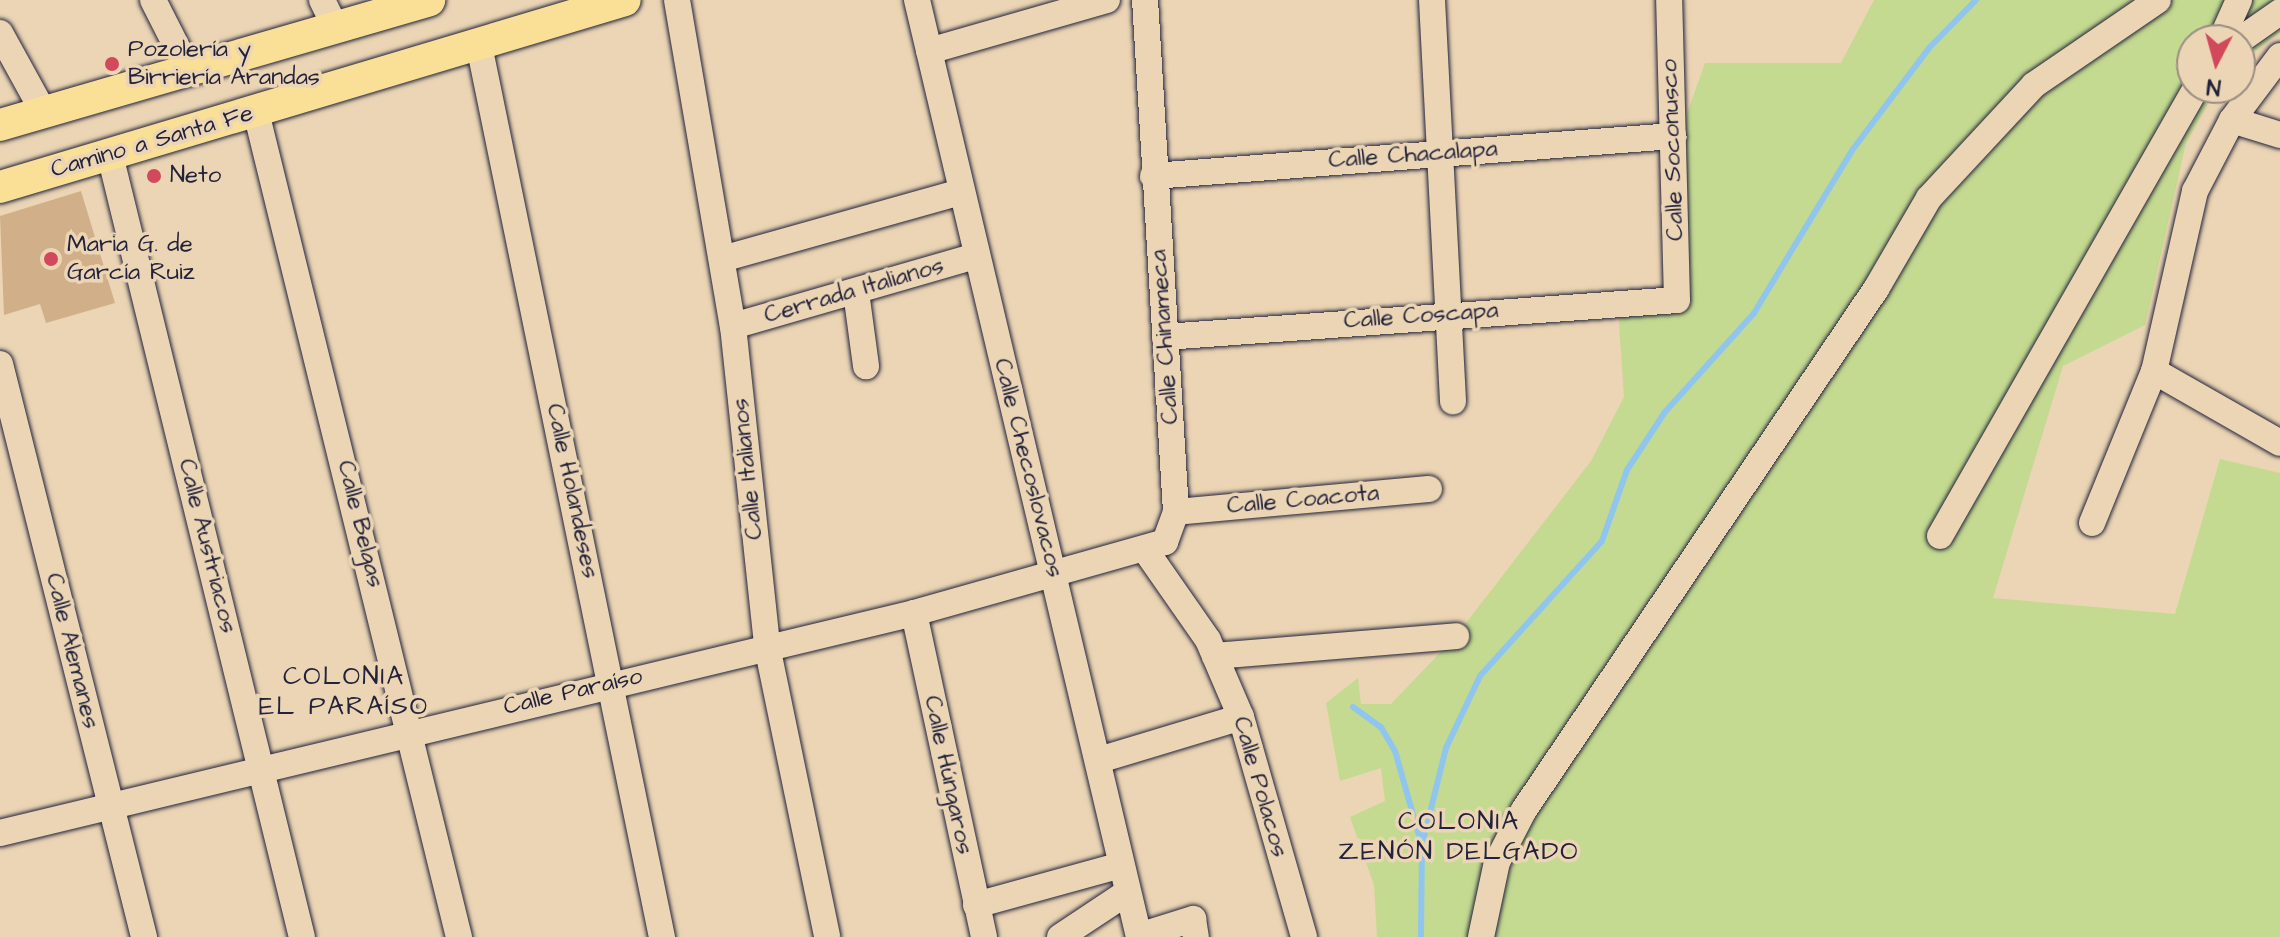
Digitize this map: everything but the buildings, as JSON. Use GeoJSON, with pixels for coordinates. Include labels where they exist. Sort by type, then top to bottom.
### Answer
{"type":"FeatureCollection","features":[{"type":"Feature","properties":{"kind":"main road"},"geometry":{"type":"LineString","coordinates":[[0,125],[189,71],[328,14],[429,0]]}},
{"type":"Feature","properties":{"kind":"main road","name":"Camino a Santa Fe"},"geometry":{"type":"LineString","coordinates":[[0,187],[625,0]]}},
{"type":"Feature","properties":{"kind":"street"},"geometry":{"type":"LineString","coordinates":[[153,0],[189,71]]}},
{"type":"Feature","properties":{"kind":"street","name":"Calle Italianos"},"geometry":{"type":"LineString","coordinates":[[677,0],[733,326],[767,646],[827,937]]}},
{"type":"Feature","properties":{"kind":"street","name":"Calle Checoslovacos"},"geometry":{"type":"LineString","coordinates":[[917,0],[975,256],[1099,760],[1125,894],[1139,937],[1194,928]]}},
{"type":"Feature","properties":{"kind":"street"},"geometry":{"type":"LineString","coordinates":[[929,51],[1107,0]]}},
{"type":"Feature","properties":{"kind":"street","name":"Calle Chinameca"},"geometry":{"type":"LineString","coordinates":[[1145,0],[1153,176],[1176,512]]}},
{"type":"Feature","properties":{"kind":"street"},"geometry":{"type":"LineString","coordinates":[[1432,0],[1453,401]]}},
{"type":"Feature","properties":{"kind":"street","name":"Calle Soconusco"},"geometry":{"type":"LineString","coordinates":[[1669,0],[1677,300]]}},
{"type":"Feature","properties":{"kind":"street"},"geometry":{"type":"LineString","coordinates":[[1481,937],[1497,862],[1524,810],[1876,289],[1929,198],[1960,157],[2034,85],[2158,0]]}},
{"type":"Feature","properties":{"kind":"street"},"geometry":{"type":"LineString","coordinates":[[2228,24],[2239,0]]}},
{"type":"Feature","properties":{"kind":"street"},"geometry":{"type":"LineString","coordinates":[[2256,29],[2280,12]]}},
{"type":"Feature","properties":{"kind":"street"},"geometry":{"type":"LineString","coordinates":[[0,33],[44,113]]}},
{"type":"Feature","properties":{"kind":"street","name":"Calle Holandeses"},"geometry":{"type":"LineString","coordinates":[[479,45],[662,937]]}},
{"type":"Feature","properties":{"kind":"street"},"geometry":{"type":"LineString","coordinates":[[2092,523],[2154,371],[2195,191],[2232,120],[2280,56]]}},
{"type":"Feature","properties":{"kind":"street"},"geometry":{"type":"LineString","coordinates":[[1940,536],[2187,104]]}},
{"type":"Feature","properties":{"kind":"street","name":"Calle Belgas"},"geometry":{"type":"LineString","coordinates":[[256,112],[413,730],[459,937]]}},
{"type":"Feature","properties":{"kind":"street"},"geometry":{"type":"LineString","coordinates":[[2232,120],[2280,135]]}},
{"type":"Feature","properties":{"kind":"street","name":"Calle Chacalapa"},"geometry":{"type":"LineString","coordinates":[[1153,176],[1673,136]]}},
{"type":"Feature","properties":{"kind":"street","name":"Calle Austriacos"},"geometry":{"type":"LineString","coordinates":[[110,155],[263,767],[302,937]]}},
{"type":"Feature","properties":{"kind":"street"},"geometry":{"type":"LineString","coordinates":[[722,259],[960,192]]}},
{"type":"Feature","properties":{"kind":"street","name":"Cerrada Italianos"},"geometry":{"type":"LineString","coordinates":[[733,326],[975,256]]}},
{"type":"Feature","properties":{"kind":"street"},"geometry":{"type":"LineString","coordinates":[[856,292],[866,366]]}},
{"type":"Feature","properties":{"kind":"street","name":"Calle Coscapa"},"geometry":{"type":"LineString","coordinates":[[1165,337],[1448,313],[1677,300]]}},
{"type":"Feature","properties":{"kind":"street","name":"Calle Alemanes"},"geometry":{"type":"LineString","coordinates":[[0,364],[144,937]]}},
{"type":"Feature","properties":{"kind":"street"},"geometry":{"type":"LineString","coordinates":[[2154,371],[2280,443]]}},
{"type":"Feature","properties":{"kind":"street","name":"Calle Coacota"},"geometry":{"type":"LineString","coordinates":[[1176,512],[1429,489]]}},
{"type":"Feature","properties":{"kind":"street"},"geometry":{"type":"LineString","coordinates":[[1176,512],[1165,542],[1146,551],[1212,648],[1456,636]]}},
{"type":"Feature","properties":{"kind":"street","name":"Calle Paraíso"},"geometry":{"type":"LineString","coordinates":[[0,833],[413,730],[914,613],[1146,551]]}},
{"type":"Feature","properties":{"kind":"street","name":"Calle Húngaros"},"geometry":{"type":"LineString","coordinates":[[914,613],[984,937]]}},
{"type":"Feature","properties":{"kind":"street","name":"Calle Polacos"},"geometry":{"type":"LineString","coordinates":[[1212,648],[1241,717],[1304,937]]}},
{"type":"Feature","properties":{"kind":"street"},"geometry":{"type":"LineString","coordinates":[[1099,760],[1241,717]]}},
{"type":"Feature","properties":{"kind":"street"},"geometry":{"type":"LineString","coordinates":[[976,905],[1118,866]]}},
{"type":"Feature","properties":{"kind":"street"},"geometry":{"type":"LineString","coordinates":[[1060,937],[1125,894]]}},
{"type":"Feature","properties":{"kind":"green space"},"geometry":{"type":"Polygon","coordinates":[[[1874,0],[2280,0],[2280,32],[2256,51],[2256,24],[2176,24],[2176,104],[2208,104],[2186,143],[2145,325],[2063,366],[1993,598],[2175,614],[2220,459],[2280,473],[2280,937],[1377,937],[1374,885],[1350,817],[1385,801],[1381,768],[1340,781],[1326,703],[1358,678],[1361,704],[1391,704],[1456,636],[1591,461],[1624,397],[1618,309],[1684,303],[1683,125],[1705,63],[1841,63],[1874,0]]]}},
{"type":"Feature","properties":{"kind":"waterway"},"geometry":{"type":"LineString","coordinates":[[1421,937],[1422,845],[1446,748],[1480,676],[1602,541],[1627,470],[1665,412],[1754,313],[1853,149],[1929,48],[1976,0]]}},
{"type":"Feature","properties":{"kind":"waterway"},"geometry":{"type":"LineString","coordinates":[[1353,707],[1381,727],[1395,751],[1421,842]]}},
{"type":"Feature","properties":{"kind":"place","name":"Pozolería y Birriería Arandas"},"geometry":{"type":"Point","coordinates":[112,64]}},
{"type":"Feature","properties":{"kind":"place","name":"Neto"},"geometry":{"type":"Point","coordinates":[154,176]}},
{"type":"Feature","properties":{"kind":"place","name":"Maria G. de García Ruiz"},"geometry":{"type":"Point","coordinates":[51,259]}},
{"type":"Feature","properties":{"kind":"district","name":"COLONIA EL PARAÍSO"},"geometry":{"type":"Point","coordinates":[344,692]}},
{"type":"Feature","properties":{"kind":"district","name":"COLONIA ZENÓN DELGADO"},"geometry":{"type":"Point","coordinates":[1459,837]}}]}
